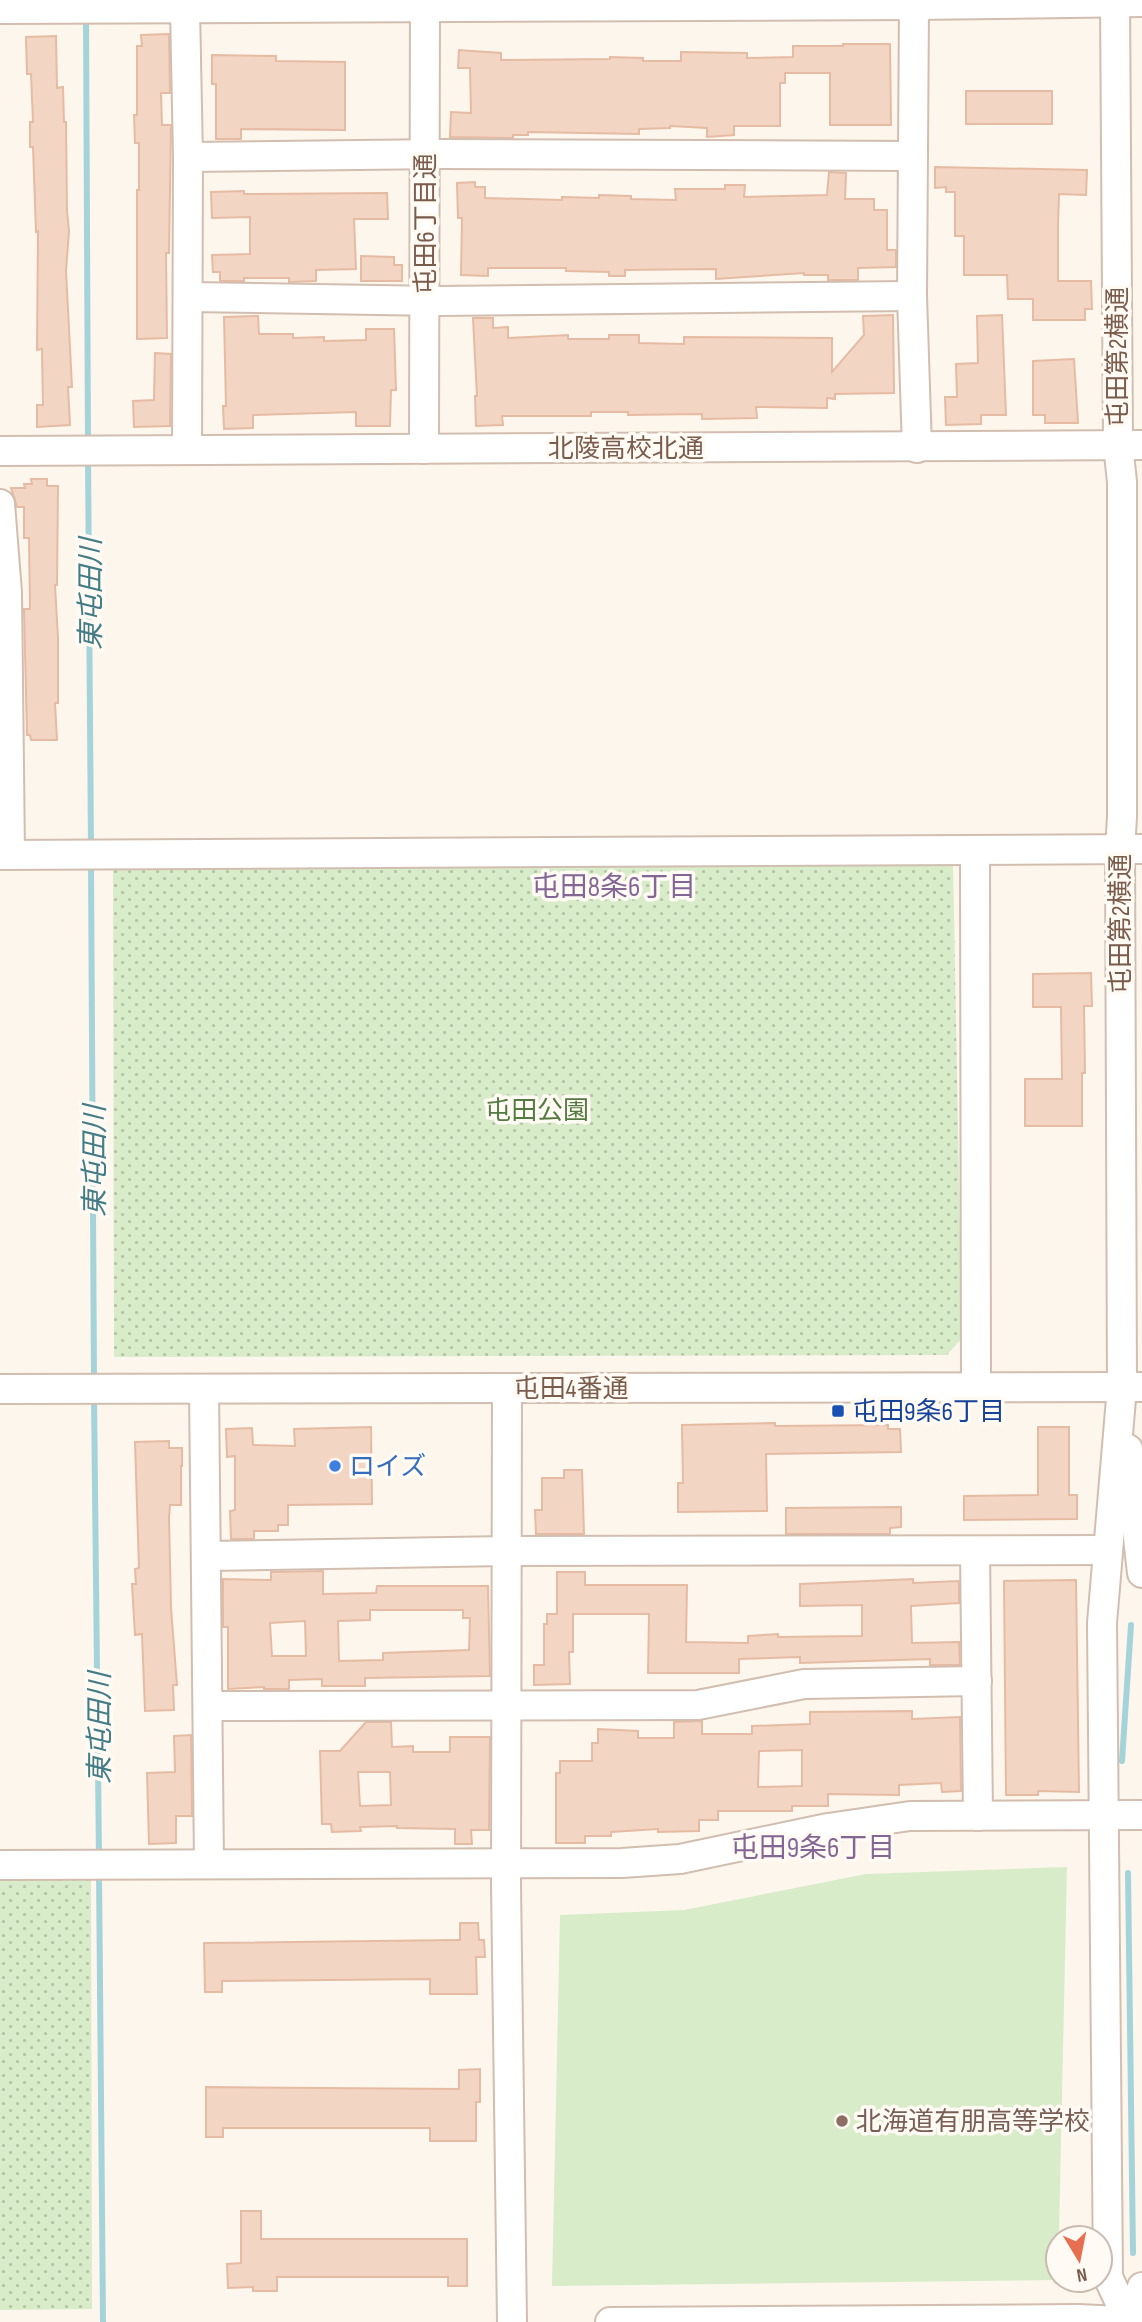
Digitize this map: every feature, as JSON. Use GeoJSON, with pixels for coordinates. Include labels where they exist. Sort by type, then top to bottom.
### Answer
{"type":"FeatureCollection","features":[{"type":"Feature","properties":{"kind":"street"},"geometry":{"type":"LineString","coordinates":[[0,9],[75,6],[185,9],[425,4],[914,5],[1124,2]]}},
{"type":"Feature","properties":{"kind":"street","name":"屯田第2横通"},"geometry":{"type":"LineString","coordinates":[[1124,2],[1130,445],[1122,482],[1131,849],[1132,1387]]}},
{"type":"Feature","properties":{"kind":"street","name":"屯田6丁目通"},"geometry":{"type":"LineString","coordinates":[[424,449],[425,4]]}},
{"type":"Feature","properties":{"kind":"street"},"geometry":{"type":"LineString","coordinates":[[914,5],[912,296],[917,448]]}},
{"type":"Feature","properties":{"kind":"street"},"geometry":{"type":"LineString","coordinates":[[185,9],[189,297],[187,450]]}},
{"type":"Feature","properties":{"kind":"street"},"geometry":{"type":"LineString","coordinates":[[188,157],[424,154],[913,156]]}},
{"type":"Feature","properties":{"kind":"street"},"geometry":{"type":"LineString","coordinates":[[189,297],[425,301],[912,296]]}},
{"type":"Feature","properties":{"kind":"street","name":"北陵高校北通"},"geometry":{"type":"LineString","coordinates":[[0,451],[1130,445]]}},
{"type":"Feature","properties":{"kind":"street"},"geometry":{"type":"LineString","coordinates":[[0,504],[4,592],[5,855],[1131,849]]}},
{"type":"Feature","properties":{"kind":"street"},"geometry":{"type":"LineString","coordinates":[[975,850],[976,1387]]}},
{"type":"Feature","properties":{"kind":"street"},"geometry":{"type":"LineString","coordinates":[[1129,2322],[1108,2277],[1102,1623],[1107,1550],[1132,1387]]}},
{"type":"Feature","properties":{"kind":"street"},"geometry":{"type":"LineString","coordinates":[[1132,1387],[1142,1573]]}},
{"type":"Feature","properties":{"kind":"street","name":"屯田4番通"},"geometry":{"type":"LineString","coordinates":[[0,1389],[1132,1387]]}},
{"type":"Feature","properties":{"kind":"street"},"geometry":{"type":"LineString","coordinates":[[507,1388],[506,1863],[512,2322]]}},
{"type":"Feature","properties":{"kind":"street"},"geometry":{"type":"LineString","coordinates":[[204,1389],[209,1864]]}},
{"type":"Feature","properties":{"kind":"street"},"geometry":{"type":"LineString","coordinates":[[206,1556],[506,1551],[1107,1550]]}},
{"type":"Feature","properties":{"kind":"street"},"geometry":{"type":"LineString","coordinates":[[975,1551],[978,1816]]}},
{"type":"Feature","properties":{"kind":"street"},"geometry":{"type":"LineString","coordinates":[[208,1706],[698,1705],[803,1684],[977,1681]]}},
{"type":"Feature","properties":{"kind":"street"},"geometry":{"type":"LineString","coordinates":[[0,1865],[622,1863],[680,1858],[828,1828],[910,1816],[1142,1815]]}},
{"type":"Feature","properties":{"kind":"street"},"geometry":{"type":"LineString","coordinates":[[1129,2322],[1142,2287]]}},
{"type":"Feature","properties":{"kind":"street"},"geometry":{"type":"LineString","coordinates":[[610,2322],[1078,2319],[1142,2322]]}},
{"type":"Feature","properties":{"kind":"green space","name":"屯田公園"},"geometry":{"type":"Polygon","coordinates":[[[953,864],[962,1338],[947,1355],[114,1357],[113,865],[953,864]]]}},
{"type":"Feature","properties":{"kind":"green space","name":"北海道有朋高等学校"},"geometry":{"type":"Polygon","coordinates":[[[1067,1867],[1059,2224],[1044,2224],[1044,2280],[552,2286],[560,1915],[684,1910],[866,1874],[1067,1867]]]}},
{"type":"Feature","properties":{"kind":"green space"},"geometry":{"type":"Polygon","coordinates":[[[0,1879],[91,1880],[92,2309],[0,2310],[0,1879]]]}},
{"type":"Feature","properties":{"kind":"building"},"geometry":{"type":"Polygon","coordinates":[[[169,34],[170,93],[161,93],[162,125],[171,125],[169,253],[166,253],[167,338],[137,339],[139,143],[135,143],[134,115],[137,115],[137,46],[142,46],[141,35],[169,34]]]}},
{"type":"Feature","properties":{"kind":"building"},"geometry":{"type":"Polygon","coordinates":[[[56,36],[57,88],[63,87],[66,122],[69,231],[66,271],[72,387],[68,387],[70,425],[37,427],[37,405],[43,405],[42,349],[37,350],[38,231],[36,232],[33,147],[30,147],[30,122],[33,122],[26,37],[56,36]]]}},
{"type":"Feature","properties":{"kind":"building"},"geometry":{"type":"Polygon","coordinates":[[[890,44],[891,125],[830,125],[830,73],[785,73],[785,83],[780,83],[780,126],[734,126],[734,135],[707,137],[707,128],[670,126],[639,129],[639,134],[528,132],[528,135],[513,135],[513,138],[450,137],[451,112],[471,113],[470,68],[458,68],[459,50],[501,53],[501,60],[610,57],[643,58],[643,61],[681,61],[681,52],[747,53],[747,58],[793,57],[793,46],[890,44]]]}},
{"type":"Feature","properties":{"kind":"building"},"geometry":{"type":"Polygon","coordinates":[[[212,55],[276,56],[276,61],[345,62],[345,130],[241,129],[241,139],[216,139],[216,84],[212,84],[212,55]]]}},
{"type":"Feature","properties":{"kind":"building"},"geometry":{"type":"Polygon","coordinates":[[[966,91],[1052,91],[1052,124],[966,124],[966,91]]]}},
{"type":"Feature","properties":{"kind":"building"},"geometry":{"type":"Polygon","coordinates":[[[935,167],[1087,170],[1086,195],[1059,194],[1058,225],[1058,281],[1091,281],[1092,309],[1085,309],[1085,320],[1033,320],[1033,299],[1008,299],[1007,275],[964,275],[964,236],[955,236],[955,192],[946,192],[946,187],[935,188],[935,167]]]}},
{"type":"Feature","properties":{"kind":"building"},"geometry":{"type":"Polygon","coordinates":[[[829,172],[846,173],[845,199],[874,199],[874,210],[887,210],[887,250],[896,250],[896,267],[858,268],[858,280],[828,280],[828,275],[804,273],[716,279],[716,269],[625,270],[625,276],[609,276],[609,272],[566,271],[566,268],[488,268],[488,276],[461,275],[462,218],[458,218],[457,183],[475,182],[475,187],[485,187],[485,198],[562,200],[562,197],[599,198],[599,195],[676,200],[675,189],[725,189],[725,185],[745,185],[744,197],[827,195],[829,172]]]}},
{"type":"Feature","properties":{"kind":"building"},"geometry":{"type":"Polygon","coordinates":[[[244,191],[244,194],[387,193],[388,219],[354,219],[356,269],[316,270],[316,281],[289,282],[289,278],[244,278],[244,281],[220,281],[220,272],[213,272],[212,255],[250,254],[250,217],[212,218],[211,192],[244,191]]]}},
{"type":"Feature","properties":{"kind":"building"},"geometry":{"type":"Polygon","coordinates":[[[361,256],[394,257],[394,265],[402,265],[402,281],[361,281],[361,256]]]}},
{"type":"Feature","properties":{"kind":"building"},"geometry":{"type":"Polygon","coordinates":[[[893,315],[894,393],[835,394],[835,399],[827,398],[827,408],[756,407],[757,418],[702,419],[702,414],[628,415],[628,412],[591,412],[591,416],[502,416],[503,425],[476,426],[473,318],[493,318],[493,328],[508,327],[508,338],[568,335],[568,339],[609,339],[609,335],[639,335],[639,343],[684,344],[684,337],[832,338],[832,372],[864,335],[863,316],[893,315]]]}},
{"type":"Feature","properties":{"kind":"building"},"geometry":{"type":"Polygon","coordinates":[[[1002,315],[1006,415],[981,415],[981,424],[946,425],[945,397],[957,397],[956,364],[978,363],[977,316],[1002,315]]]}},
{"type":"Feature","properties":{"kind":"building"},"geometry":{"type":"Polygon","coordinates":[[[258,316],[259,334],[293,334],[293,338],[324,337],[324,341],[366,340],[366,329],[394,329],[396,390],[391,390],[390,426],[356,426],[356,412],[253,415],[253,428],[224,429],[224,317],[258,316]]]}},
{"type":"Feature","properties":{"kind":"building"},"geometry":{"type":"Polygon","coordinates":[[[155,353],[171,354],[170,426],[134,427],[133,401],[154,400],[155,353]]]}},
{"type":"Feature","properties":{"kind":"building"},"geometry":{"type":"Polygon","coordinates":[[[1074,359],[1078,423],[1045,423],[1045,415],[1033,415],[1033,361],[1074,359]]]}},
{"type":"Feature","properties":{"kind":"building"},"geometry":{"type":"Polygon","coordinates":[[[31,479],[47,479],[47,486],[58,486],[55,585],[58,638],[58,703],[55,703],[57,740],[31,740],[30,735],[27,735],[24,609],[30,609],[29,538],[24,538],[24,507],[17,507],[11,488],[25,488],[24,484],[32,484],[31,479]]]}},
{"type":"Feature","properties":{"kind":"building"},"geometry":{"type":"Polygon","coordinates":[[[1091,973],[1092,1006],[1084,1006],[1085,1073],[1082,1073],[1082,1126],[1025,1126],[1025,1079],[1062,1079],[1061,1007],[1033,1007],[1033,974],[1091,973]]]}},
{"type":"Feature","properties":{"kind":"building"},"geometry":{"type":"Polygon","coordinates":[[[775,1423],[775,1426],[888,1425],[888,1429],[900,1429],[901,1452],[766,1454],[767,1511],[678,1512],[678,1483],[683,1483],[682,1425],[775,1423]]]}},
{"type":"Feature","properties":{"kind":"building"},"geometry":{"type":"Polygon","coordinates":[[[371,1427],[372,1504],[288,1505],[288,1525],[278,1525],[278,1531],[254,1531],[254,1539],[231,1539],[230,1511],[235,1510],[235,1456],[227,1457],[226,1429],[252,1428],[253,1445],[295,1446],[294,1429],[371,1427]]]}},
{"type":"Feature","properties":{"kind":"building"},"geometry":{"type":"Polygon","coordinates":[[[1038,1427],[1069,1427],[1069,1495],[1077,1495],[1077,1519],[964,1520],[964,1496],[1038,1495],[1038,1427]]]}},
{"type":"Feature","properties":{"kind":"building"},"geometry":{"type":"Polygon","coordinates":[[[169,1441],[169,1448],[182,1448],[181,1505],[170,1505],[169,1518],[171,1608],[177,1685],[173,1685],[174,1710],[145,1711],[142,1634],[135,1635],[132,1584],[136,1584],[135,1569],[139,1568],[135,1442],[169,1441]]]}},
{"type":"Feature","properties":{"kind":"building"},"geometry":{"type":"Polygon","coordinates":[[[564,1470],[582,1470],[584,1534],[536,1534],[535,1510],[542,1510],[542,1478],[564,1478],[564,1470]]]}},
{"type":"Feature","properties":{"kind":"building"},"geometry":{"type":"Polygon","coordinates":[[[901,1507],[901,1527],[890,1528],[890,1534],[786,1534],[786,1508],[901,1507]]]}},
{"type":"Feature","properties":{"kind":"building"},"geometry":{"type":"Polygon","coordinates":[[[323,1571],[323,1594],[376,1593],[377,1586],[488,1586],[490,1676],[365,1678],[365,1686],[322,1686],[322,1679],[289,1680],[289,1689],[228,1689],[228,1627],[223,1627],[223,1579],[271,1580],[271,1572],[323,1571]],[[370,1610],[370,1620],[338,1621],[339,1661],[383,1660],[383,1653],[469,1650],[470,1618],[463,1618],[463,1610],[370,1610]],[[305,1621],[270,1623],[272,1656],[306,1656],[305,1621]]]}},
{"type":"Feature","properties":{"kind":"building"},"geometry":{"type":"Polygon","coordinates":[[[557,1572],[585,1572],[585,1585],[687,1585],[686,1642],[748,1643],[748,1636],[778,1634],[778,1637],[862,1636],[862,1605],[800,1606],[800,1584],[913,1579],[913,1583],[959,1581],[959,1603],[911,1606],[912,1643],[959,1642],[960,1665],[930,1665],[930,1659],[800,1663],[800,1657],[739,1659],[739,1673],[648,1673],[649,1614],[573,1614],[573,1652],[569,1652],[570,1684],[534,1685],[534,1665],[544,1665],[544,1624],[547,1624],[547,1614],[557,1614],[557,1572]]]}},
{"type":"Feature","properties":{"kind":"building"},"geometry":{"type":"Polygon","coordinates":[[[1076,1580],[1079,1792],[1038,1791],[1038,1795],[1006,1795],[1004,1581],[1076,1580]]]}},
{"type":"Feature","properties":{"kind":"building"},"geometry":{"type":"Polygon","coordinates":[[[912,1711],[912,1719],[960,1717],[961,1791],[942,1792],[941,1783],[899,1785],[899,1795],[828,1794],[828,1806],[792,1806],[792,1811],[718,1811],[718,1820],[699,1820],[699,1831],[658,1832],[658,1829],[611,1832],[611,1836],[585,1836],[585,1843],[556,1843],[556,1773],[560,1773],[560,1761],[592,1761],[592,1743],[598,1743],[598,1729],[638,1731],[638,1738],[674,1738],[674,1722],[702,1721],[702,1734],[752,1734],[752,1726],[810,1724],[810,1712],[912,1711]],[[802,1750],[759,1751],[758,1787],[802,1786],[802,1750]]]}},
{"type":"Feature","properties":{"kind":"building"},"geometry":{"type":"Polygon","coordinates":[[[366,1722],[391,1722],[392,1747],[413,1746],[413,1752],[450,1752],[450,1737],[490,1737],[489,1830],[471,1830],[472,1844],[455,1844],[455,1829],[397,1826],[360,1827],[361,1831],[332,1832],[331,1824],[322,1824],[320,1751],[340,1751],[366,1722]],[[358,1772],[360,1806],[391,1805],[390,1772],[358,1772]]]}},
{"type":"Feature","properties":{"kind":"building"},"geometry":{"type":"Polygon","coordinates":[[[191,1735],[192,1816],[176,1816],[176,1843],[149,1844],[147,1773],[175,1772],[174,1736],[191,1735]]]}},
{"type":"Feature","properties":{"kind":"building"},"geometry":{"type":"Polygon","coordinates":[[[460,1923],[478,1923],[479,1940],[484,1940],[485,1957],[476,1957],[477,1994],[430,1994],[430,1979],[222,1981],[222,1992],[205,1992],[204,1943],[460,1940],[460,1923]]]}},
{"type":"Feature","properties":{"kind":"building"},"geometry":{"type":"Polygon","coordinates":[[[480,2069],[480,2102],[476,2102],[476,2141],[430,2141],[430,2128],[223,2128],[223,2137],[206,2137],[206,2087],[459,2089],[459,2070],[480,2069]]]}},
{"type":"Feature","properties":{"kind":"building"},"geometry":{"type":"Polygon","coordinates":[[[241,2211],[261,2211],[261,2239],[467,2239],[467,2286],[448,2286],[448,2277],[277,2277],[277,2291],[253,2291],[253,2287],[228,2288],[227,2264],[241,2263],[241,2211]]]}},
{"type":"Feature","properties":{"kind":"waterway","name":"東屯田川"},"geometry":{"type":"LineString","coordinates":[[86,16],[88,443]]}},
{"type":"Feature","properties":{"kind":"waterway","name":"東屯田川"},"geometry":{"type":"LineString","coordinates":[[88,457],[91,849]]}},
{"type":"Feature","properties":{"kind":"waterway","name":"東屯田川"},"geometry":{"type":"LineString","coordinates":[[91,863],[94,1381]]}},
{"type":"Feature","properties":{"kind":"waterway","name":"東屯田川"},"geometry":{"type":"LineString","coordinates":[[94,1395],[99,1857]]}},
{"type":"Feature","properties":{"kind":"waterway"},"geometry":{"type":"LineString","coordinates":[[1122,1761],[1131,1625]]}},
{"type":"Feature","properties":{"kind":"waterway","name":"東屯田川"},"geometry":{"type":"LineString","coordinates":[[99,1871],[103,2322]]}},
{"type":"Feature","properties":{"kind":"waterway"},"geometry":{"type":"LineString","coordinates":[[1128,1873],[1133,2253]]}},
{"type":"Feature","properties":{"kind":"place","name":"屯田9条6丁目"},"geometry":{"type":"Point","coordinates":[838,1411]}},
{"type":"Feature","properties":{"kind":"place","name":"ロイズ"},"geometry":{"type":"Point","coordinates":[335,1466]}},
{"type":"Feature","properties":{"kind":"place","name":"北海道有朋高等学校"},"geometry":{"type":"Point","coordinates":[842,2121]}},
{"type":"Feature","properties":{"kind":"district","name":"屯田8条6丁目"},"geometry":{"type":"Point","coordinates":[614,886]}},
{"type":"Feature","properties":{"kind":"district","name":"屯田9条6丁目"},"geometry":{"type":"Point","coordinates":[813,1847]}}]}
